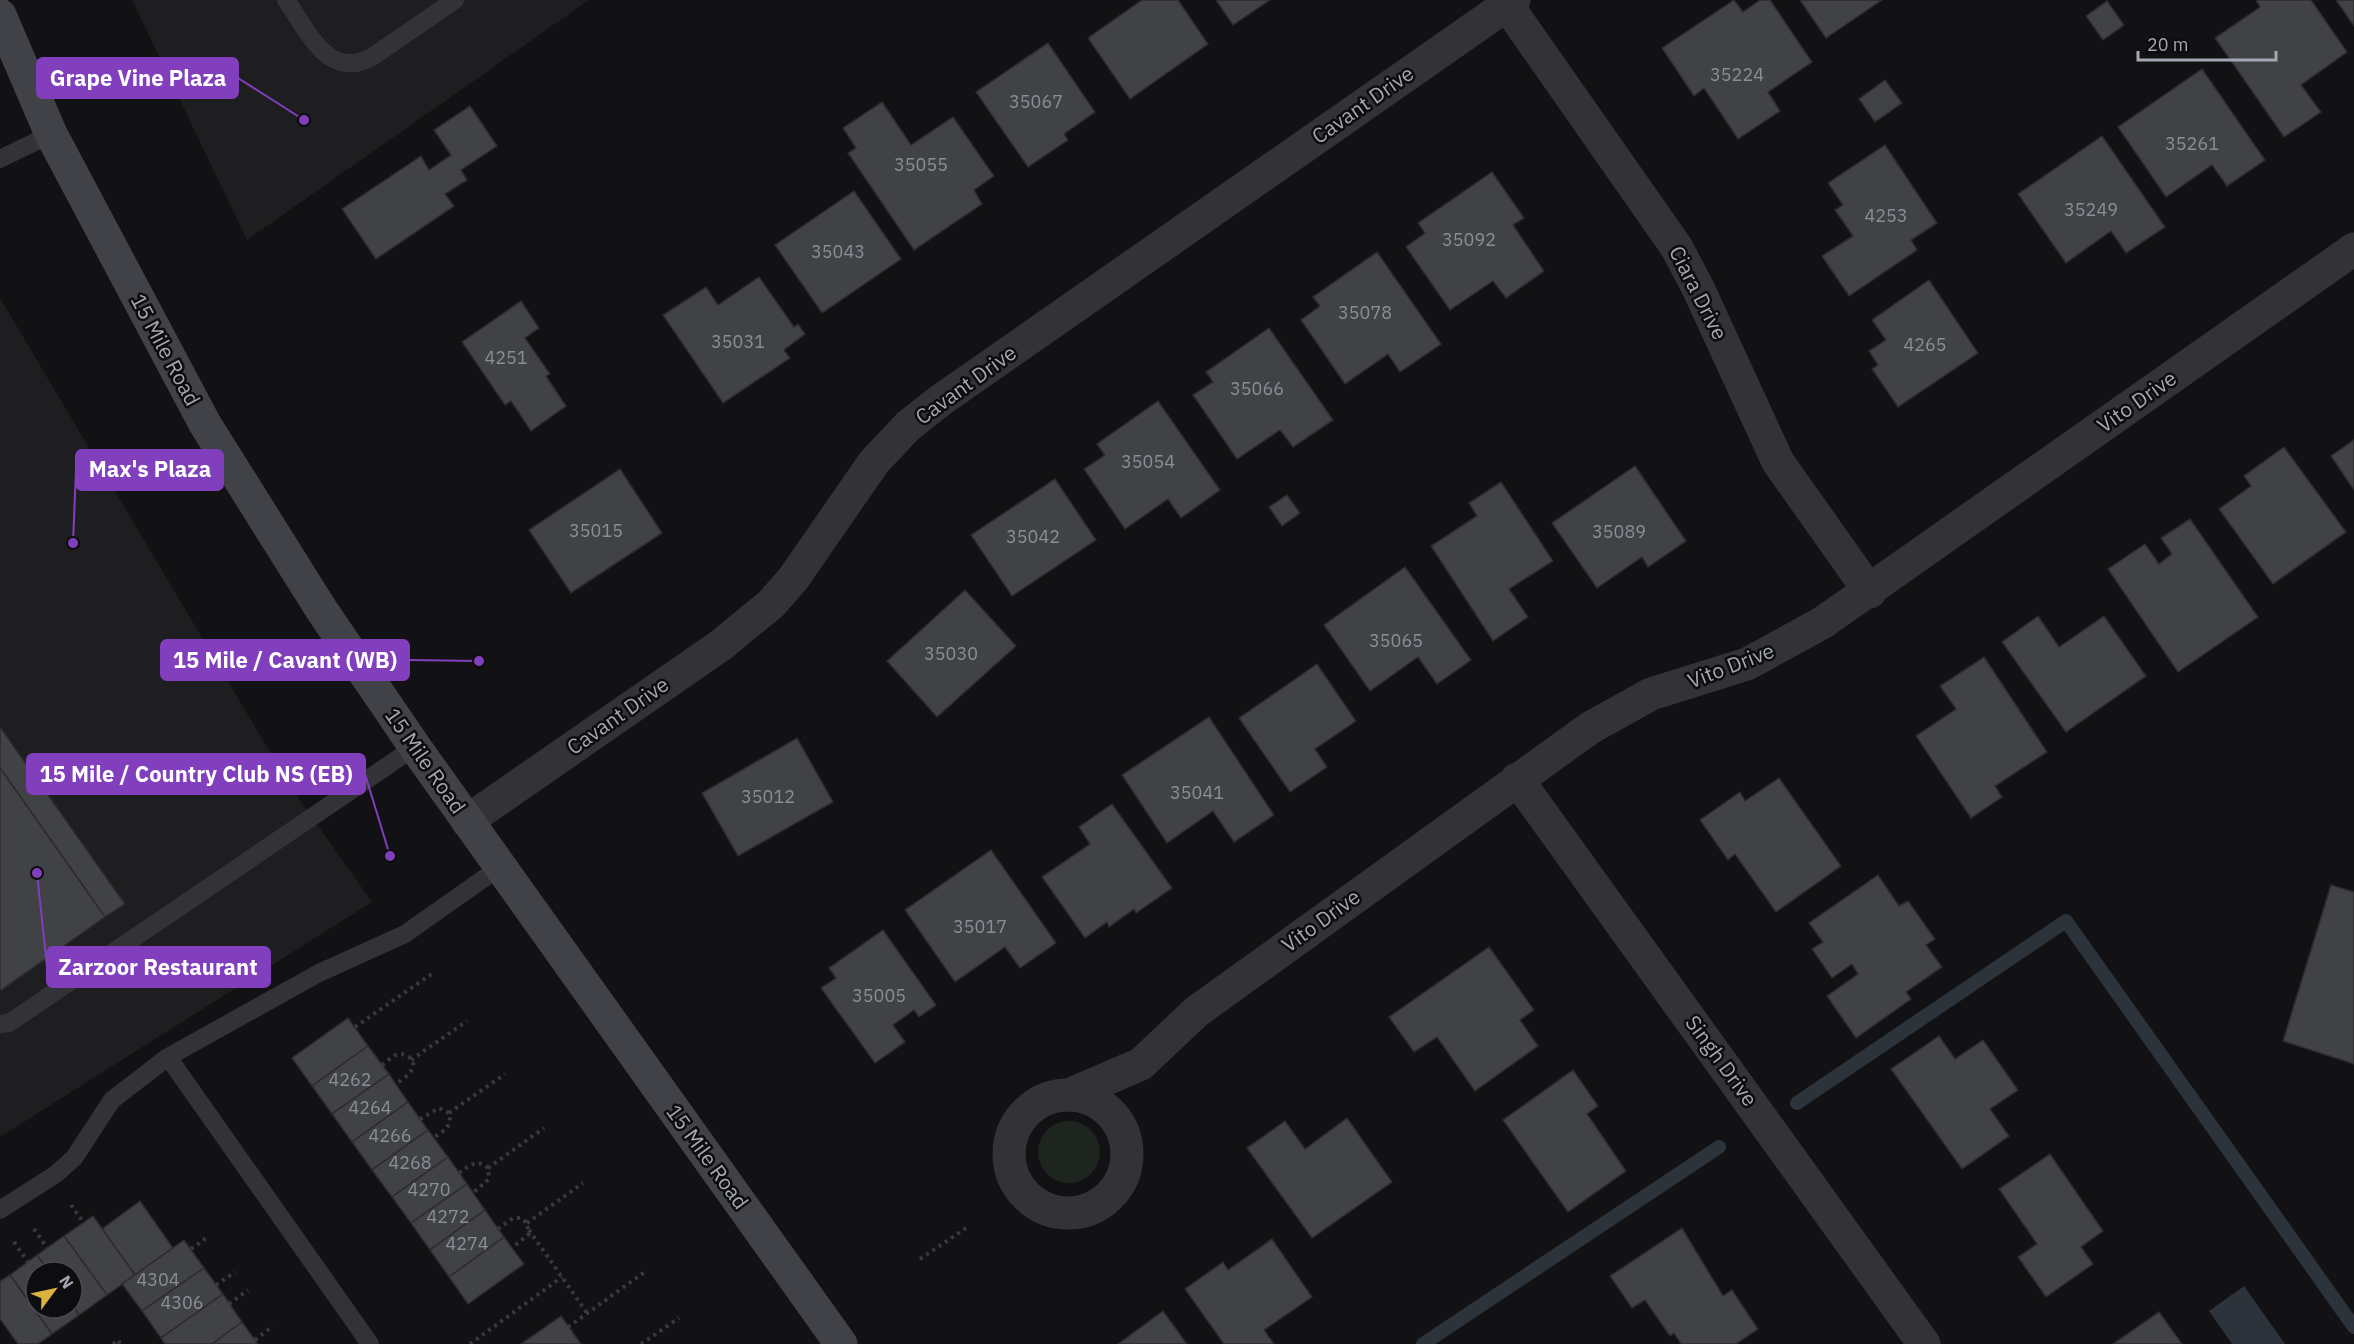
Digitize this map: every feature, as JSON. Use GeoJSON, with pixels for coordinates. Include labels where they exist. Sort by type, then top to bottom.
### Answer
{"type":"FeatureCollection","features":[{"type":"Feature","properties":{"kind":"main road","name":"15 Mile Road"},"geometry":{"type":"LineString","coordinates":[[0,15],[51,134],[205,424],[321,609],[467,821],[840,1344]]}},
{"type":"Feature","properties":{"kind":"street","name":"Ciara Drive"},"geometry":{"type":"LineString","coordinates":[[1510,2],[1677,248],[1698,288],[1778,462],[1870,592]]}},
{"type":"Feature","properties":{"kind":"street","name":"Cavant Drive"},"geometry":{"type":"LineString","coordinates":[[467,821],[721,645],[771,604],[793,579],[874,462],[908,426],[941,400],[1510,2]]}},
{"type":"Feature","properties":{"kind":"street","name":"Vito Drive"},"geometry":{"type":"LineString","coordinates":[[1141,1064],[1127,1097],[1127,1160],[1122,1178],[1113,1194],[1098,1206],[1080,1213],[1062,1214],[1043,1209],[1027,1197],[1015,1181],[1009,1161],[1010,1141],[1017,1122],[1031,1107],[1049,1098],[1069,1095],[1141,1064],[1196,1012],[1517,778],[1590,728],[1651,694],[1747,664],[1790,643],[1870,592],[2354,249]]}},
{"type":"Feature","properties":{"kind":"street","name":"Singh Drive"},"geometry":{"type":"LineString","coordinates":[[1517,778],[1924,1344]]}},
{"type":"Feature","properties":{"kind":"street"},"geometry":{"type":"LineString","coordinates":[[1069,1095],[1089,1098],[1107,1109],[1119,1123],[1126,1141]]}},
{"type":"Feature","properties":{"kind":"lane"},"geometry":{"type":"LineString","coordinates":[[286,0],[321,50],[332,59],[346,65],[359,64],[372,57],[455,0]]}},
{"type":"Feature","properties":{"kind":"lane"},"geometry":{"type":"LineString","coordinates":[[0,159],[51,134]]}},
{"type":"Feature","properties":{"kind":"lane"},"geometry":{"type":"LineString","coordinates":[[0,1024],[9,1023],[415,747]]}},
{"type":"Feature","properties":{"kind":"lane"},"geometry":{"type":"LineString","coordinates":[[0,1210],[56,1174],[74,1158],[112,1100],[168,1057],[319,973],[405,934],[500,867]]}},
{"type":"Feature","properties":{"kind":"lane"},"geometry":{"type":"LineString","coordinates":[[168,1057],[370,1344]]}},
{"type":"Feature","properties":{"kind":"path"},"geometry":{"type":"LineString","coordinates":[[355,1027],[433,973]]}},
{"type":"Feature","properties":{"kind":"path"},"geometry":{"type":"LineString","coordinates":[[411,1060],[467,1021]]}},
{"type":"Feature","properties":{"kind":"path"},"geometry":{"type":"LineString","coordinates":[[382,1065],[397,1055],[405,1055],[411,1060],[413,1067],[410,1074],[396,1084]]}},
{"type":"Feature","properties":{"kind":"path"},"geometry":{"type":"LineString","coordinates":[[448,1113],[505,1074]]}},
{"type":"Feature","properties":{"kind":"path"},"geometry":{"type":"LineString","coordinates":[[420,1119],[438,1108],[448,1113],[451,1121],[448,1128],[433,1137]]}},
{"type":"Feature","properties":{"kind":"path"},"geometry":{"type":"LineString","coordinates":[[488,1168],[544,1128]]}},
{"type":"Feature","properties":{"kind":"path"},"geometry":{"type":"LineString","coordinates":[[459,1173],[474,1163],[482,1163],[488,1168],[489,1179],[473,1193]]}},
{"type":"Feature","properties":{"kind":"path"},"geometry":{"type":"LineString","coordinates":[[527,1223],[583,1183]]}},
{"type":"Feature","properties":{"kind":"path"},"geometry":{"type":"LineString","coordinates":[[71,1205],[83,1222]]}},
{"type":"Feature","properties":{"kind":"path"},"geometry":{"type":"LineString","coordinates":[[498,1229],[513,1218],[521,1218],[527,1223],[529,1230],[588,1313]]}},
{"type":"Feature","properties":{"kind":"path"},"geometry":{"type":"LineString","coordinates":[[920,1259],[969,1226]]}},
{"type":"Feature","properties":{"kind":"path"},"geometry":{"type":"LineString","coordinates":[[33,1229],[47,1248]]}},
{"type":"Feature","properties":{"kind":"path"},"geometry":{"type":"LineString","coordinates":[[512,1248],[526,1237],[529,1230]]}},
{"type":"Feature","properties":{"kind":"path"},"geometry":{"type":"LineString","coordinates":[[191,1249],[209,1236]]}},
{"type":"Feature","properties":{"kind":"path"},"geometry":{"type":"LineString","coordinates":[[14,1242],[26,1260]]}},
{"type":"Feature","properties":{"kind":"path"},"geometry":{"type":"LineString","coordinates":[[568,1327],[646,1271]]}},
{"type":"Feature","properties":{"kind":"path"},"geometry":{"type":"LineString","coordinates":[[216,1285],[235,1272]]}},
{"type":"Feature","properties":{"kind":"path"},"geometry":{"type":"LineString","coordinates":[[470,1344],[562,1277]]}},
{"type":"Feature","properties":{"kind":"path"},"geometry":{"type":"LineString","coordinates":[[229,1304],[248,1290]]}},
{"type":"Feature","properties":{"kind":"path"},"geometry":{"type":"LineString","coordinates":[[641,1344],[678,1318]]}},
{"type":"Feature","properties":{"kind":"path"},"geometry":{"type":"LineString","coordinates":[[255,1340],[273,1326]]}},
{"type":"Feature","properties":{"kind":"path"},"geometry":{"type":"LineString","coordinates":[[113,1344],[118,1340],[120,1344]]}},
{"type":"Feature","properties":{"kind":"shaded area"},"geometry":{"type":"Polygon","coordinates":[[[132,0],[589,0],[247,240],[132,0]]]}},
{"type":"Feature","properties":{"kind":"shaded area"},"geometry":{"type":"Polygon","coordinates":[[[0,298],[292,789],[372,902],[0,1137],[0,298]]]}},
{"type":"Feature","properties":{"kind":"shaded area"},"geometry":{"type":"Polygon","coordinates":[[[1063,1121],[1075,1121],[1091,1130],[1098,1140],[1100,1152],[1098,1164],[1091,1174],[1075,1183],[1063,1183],[1052,1178],[1043,1169],[1038,1158],[1038,1146],[1043,1135],[1052,1126],[1063,1121]]]}},
{"type":"Feature","properties":{"kind":"shaded area"},"geometry":{"type":"Polygon","coordinates":[[[2244,1286],[2285,1344],[2232,1344],[2209,1311],[2244,1286]]]}},
{"type":"Feature","properties":{"kind":"building"},"geometry":{"type":"Polygon","coordinates":[[[1142,0],[1178,0],[1208,44],[1130,99],[1088,38],[1142,0]]]}},
{"type":"Feature","properties":{"kind":"building"},"geometry":{"type":"Polygon","coordinates":[[[1216,0],[1270,0],[1233,25],[1216,0]]]}},
{"type":"Feature","properties":{"kind":"building"},"geometry":{"type":"Polygon","coordinates":[[[1734,0],[1743,12],[1760,0],[1770,0],[1812,62],[1768,92],[1780,111],[1738,139],[1704,88],[1694,96],[1662,48],[1734,0]]]}},
{"type":"Feature","properties":{"kind":"building"},"geometry":{"type":"Polygon","coordinates":[[[1800,0],[1882,0],[1826,38],[1800,0]]]}},
{"type":"Feature","properties":{"kind":"building"},"geometry":{"type":"Polygon","coordinates":[[[2256,0],[2311,0],[2347,52],[2301,85],[2321,112],[2284,137],[2215,38],[2260,7],[2256,0]]]}},
{"type":"Feature","properties":{"kind":"building"},"geometry":{"type":"Polygon","coordinates":[[[2336,0],[2354,0],[2354,26],[2336,0]]]}},
{"type":"Feature","properties":{"kind":"building"},"geometry":{"type":"Polygon","coordinates":[[[2107,1],[2124,25],[2103,40],[2086,16],[2107,1]]]}},
{"type":"Feature","properties":{"kind":"building"},"geometry":{"type":"Polygon","coordinates":[[[1048,43],[1095,112],[1064,134],[1068,140],[1028,167],[976,92],[1048,43]]]}},
{"type":"Feature","properties":{"kind":"building"},"geometry":{"type":"Polygon","coordinates":[[[2202,69],[2265,160],[2227,186],[2212,165],[2166,197],[2118,127],[2202,69]]]}},
{"type":"Feature","properties":{"kind":"building"},"geometry":{"type":"Polygon","coordinates":[[[1885,80],[1902,103],[1875,122],[1859,99],[1885,80]]]}},
{"type":"Feature","properties":{"kind":"building"},"geometry":{"type":"Polygon","coordinates":[[[882,102],[911,145],[953,117],[994,176],[974,190],[982,204],[914,250],[848,153],[856,148],[843,128],[882,102]]]}},
{"type":"Feature","properties":{"kind":"building"},"geometry":{"type":"Polygon","coordinates":[[[470,106],[497,146],[461,170],[467,180],[445,194],[454,206],[376,259],[342,209],[421,156],[429,170],[451,155],[434,130],[470,106]]]}},
{"type":"Feature","properties":{"kind":"building"},"geometry":{"type":"Polygon","coordinates":[[[2102,136],[2165,227],[2126,253],[2111,231],[2066,263],[2018,194],[2102,136]]]}},
{"type":"Feature","properties":{"kind":"building"},"geometry":{"type":"Polygon","coordinates":[[[1885,145],[1937,223],[1911,240],[1917,250],[1849,296],[1822,256],[1853,236],[1835,210],[1843,205],[1828,183],[1885,145]]]}},
{"type":"Feature","properties":{"kind":"building"},"geometry":{"type":"Polygon","coordinates":[[[1492,172],[1524,218],[1513,225],[1544,271],[1506,298],[1493,281],[1450,310],[1406,247],[1425,233],[1418,223],[1492,172]]]}},
{"type":"Feature","properties":{"kind":"building"},"geometry":{"type":"Polygon","coordinates":[[[854,191],[901,259],[822,313],[775,245],[854,191]]]}},
{"type":"Feature","properties":{"kind":"building"},"geometry":{"type":"Polygon","coordinates":[[[1377,252],[1441,344],[1400,372],[1388,354],[1345,384],[1301,320],[1320,306],[1313,297],[1377,252]]]}},
{"type":"Feature","properties":{"kind":"building"},"geometry":{"type":"Polygon","coordinates":[[[759,277],[794,327],[798,324],[805,334],[784,350],[790,358],[723,403],[663,315],[706,287],[718,305],[759,277]]]}},
{"type":"Feature","properties":{"kind":"building"},"geometry":{"type":"Polygon","coordinates":[[[1929,280],[1978,353],[1898,407],[1872,369],[1878,365],[1869,351],[1886,340],[1872,320],[1929,280]]]}},
{"type":"Feature","properties":{"kind":"building"},"geometry":{"type":"Polygon","coordinates":[[[521,301],[539,328],[525,338],[550,374],[546,376],[566,406],[531,431],[511,401],[505,405],[462,342],[521,301]]]}},
{"type":"Feature","properties":{"kind":"building"},"geometry":{"type":"Polygon","coordinates":[[[1269,328],[1333,420],[1293,447],[1280,430],[1237,459],[1193,395],[1213,382],[1206,372],[1269,328]]]}},
{"type":"Feature","properties":{"kind":"building"},"geometry":{"type":"Polygon","coordinates":[[[1158,401],[1220,490],[1181,518],[1168,499],[1125,529],[1084,469],[1105,455],[1097,444],[1158,401]]]}},
{"type":"Feature","properties":{"kind":"building"},"geometry":{"type":"Polygon","coordinates":[[[2354,440],[2354,490],[2331,456],[2354,440]]]}},
{"type":"Feature","properties":{"kind":"building"},"geometry":{"type":"Polygon","coordinates":[[[2284,447],[2346,532],[2273,584],[2219,509],[2251,486],[2244,476],[2284,447]]]}},
{"type":"Feature","properties":{"kind":"building"},"geometry":{"type":"Polygon","coordinates":[[[1635,466],[1686,541],[1648,567],[1642,557],[1597,588],[1552,523],[1635,466]]]}},
{"type":"Feature","properties":{"kind":"building"},"geometry":{"type":"Polygon","coordinates":[[[620,469],[662,533],[571,593],[529,530],[620,469]]]}},
{"type":"Feature","properties":{"kind":"building"},"geometry":{"type":"Polygon","coordinates":[[[1055,479],[1096,540],[1012,596],[971,535],[1055,479]]]}},
{"type":"Feature","properties":{"kind":"building"},"geometry":{"type":"Polygon","coordinates":[[[1501,482],[1553,561],[1509,589],[1528,617],[1493,641],[1431,546],[1477,516],[1469,503],[1501,482]]]}},
{"type":"Feature","properties":{"kind":"building"},"geometry":{"type":"Polygon","coordinates":[[[1287,495],[1300,513],[1282,526],[1269,507],[1287,495]]]}},
{"type":"Feature","properties":{"kind":"building"},"geometry":{"type":"Polygon","coordinates":[[[2190,519],[2258,617],[2178,672],[2108,569],[2145,544],[2159,564],[2172,554],[2161,538],[2190,519]]]}},
{"type":"Feature","properties":{"kind":"building"},"geometry":{"type":"Polygon","coordinates":[[[1405,567],[1471,660],[1437,684],[1418,657],[1370,691],[1324,625],[1405,567]]]}},
{"type":"Feature","properties":{"kind":"building"},"geometry":{"type":"Polygon","coordinates":[[[965,590],[1016,646],[937,717],[887,661],[965,590]]]}},
{"type":"Feature","properties":{"kind":"building"},"geometry":{"type":"Polygon","coordinates":[[[2038,616],[2059,647],[2104,616],[2146,676],[2066,732],[2002,642],[2038,616]]]}},
{"type":"Feature","properties":{"kind":"building"},"geometry":{"type":"Polygon","coordinates":[[[1984,657],[2047,752],[1995,786],[2002,797],[1971,818],[1916,736],[1956,709],[1940,686],[1984,657]]]}},
{"type":"Feature","properties":{"kind":"building"},"geometry":{"type":"Polygon","coordinates":[[[1317,664],[1356,721],[1315,749],[1327,767],[1290,792],[1239,718],[1317,664]]]}},
{"type":"Feature","properties":{"kind":"building"},"geometry":{"type":"Polygon","coordinates":[[[1209,717],[1274,815],[1234,842],[1213,811],[1167,843],[1122,775],[1209,717]]]}},
{"type":"Feature","properties":{"kind":"building"},"geometry":{"type":"Polygon","coordinates":[[[0,727],[125,904],[105,917],[0,768],[0,727]]]}},
{"type":"Feature","properties":{"kind":"building"},"geometry":{"type":"Polygon","coordinates":[[[797,738],[833,802],[738,856],[702,793],[797,738]]]}},
{"type":"Feature","properties":{"kind":"building"},"geometry":{"type":"Polygon","coordinates":[[[0,768],[105,917],[0,991],[0,768]]]}},
{"type":"Feature","properties":{"kind":"building"},"geometry":{"type":"Polygon","coordinates":[[[1779,778],[1841,866],[1776,912],[1735,854],[1728,860],[1700,820],[1740,792],[1745,801],[1779,778]]]}},
{"type":"Feature","properties":{"kind":"building"},"geometry":{"type":"Polygon","coordinates":[[[1112,804],[1172,888],[1136,913],[1134,909],[1109,927],[1107,922],[1085,938],[1042,877],[1090,844],[1079,827],[1112,804]]]}},
{"type":"Feature","properties":{"kind":"building"},"geometry":{"type":"Polygon","coordinates":[[[991,850],[1056,943],[1020,968],[1005,947],[955,982],[905,910],[991,850]]]}},
{"type":"Feature","properties":{"kind":"building"},"geometry":{"type":"Polygon","coordinates":[[[1878,875],[1899,906],[1908,901],[1935,939],[1926,945],[1942,967],[1906,992],[1911,999],[1856,1038],[1827,996],[1858,974],[1852,964],[1832,978],[1812,949],[1823,942],[1809,923],[1878,875]]]}},
{"type":"Feature","properties":{"kind":"building"},"geometry":{"type":"Polygon","coordinates":[[[2331,885],[2354,892],[2354,1064],[2283,1041],[2331,885]]]}},
{"type":"Feature","properties":{"kind":"building"},"geometry":{"type":"Polygon","coordinates":[[[883,930],[936,1005],[919,1017],[914,1010],[893,1025],[905,1042],[875,1063],[821,988],[836,978],[829,968],[883,930]]]}},
{"type":"Feature","properties":{"kind":"building"},"geometry":{"type":"Polygon","coordinates":[[[1489,947],[1534,1010],[1520,1020],[1538,1046],[1475,1091],[1437,1037],[1414,1052],[1389,1017],[1489,947]]]}},
{"type":"Feature","properties":{"kind":"building"},"geometry":{"type":"Polygon","coordinates":[[[348,1018],[368,1046],[312,1086],[292,1058],[348,1018]]]}},
{"type":"Feature","properties":{"kind":"building"},"geometry":{"type":"Polygon","coordinates":[[[1939,1036],[1955,1059],[1983,1040],[2018,1090],[1990,1109],[2009,1136],[1962,1169],[1891,1069],[1939,1036]]]}},
{"type":"Feature","properties":{"kind":"building"},"geometry":{"type":"Polygon","coordinates":[[[368,1046],[389,1074],[332,1114],[312,1086],[368,1046]]]}},
{"type":"Feature","properties":{"kind":"building"},"geometry":{"type":"Polygon","coordinates":[[[1573,1070],[1598,1106],[1587,1114],[1626,1171],[1568,1212],[1503,1120],[1573,1070]]]}},
{"type":"Feature","properties":{"kind":"building"},"geometry":{"type":"Polygon","coordinates":[[[389,1074],[408,1102],[352,1142],[332,1114],[389,1074]]]}},
{"type":"Feature","properties":{"kind":"building"},"geometry":{"type":"Polygon","coordinates":[[[408,1102],[428,1130],[372,1170],[352,1142],[408,1102]]]}},
{"type":"Feature","properties":{"kind":"building"},"geometry":{"type":"Polygon","coordinates":[[[1347,1118],[1392,1182],[1312,1238],[1247,1148],[1285,1121],[1305,1149],[1347,1118]]]}},
{"type":"Feature","properties":{"kind":"building"},"geometry":{"type":"Polygon","coordinates":[[[428,1130],[448,1157],[392,1197],[372,1170],[428,1130]]]}},
{"type":"Feature","properties":{"kind":"building"},"geometry":{"type":"Polygon","coordinates":[[[2050,1154],[2103,1231],[2081,1247],[2093,1264],[2046,1297],[2018,1257],[2037,1244],[1999,1189],[2050,1154]]]}},
{"type":"Feature","properties":{"kind":"building"},"geometry":{"type":"Polygon","coordinates":[[[448,1157],[467,1184],[411,1223],[392,1197],[448,1157]]]}},
{"type":"Feature","properties":{"kind":"building"},"geometry":{"type":"Polygon","coordinates":[[[467,1184],[485,1210],[430,1250],[411,1223],[467,1184]]]}},
{"type":"Feature","properties":{"kind":"building"},"geometry":{"type":"Polygon","coordinates":[[[140,1201],[173,1248],[135,1275],[102,1229],[140,1201]]]}},
{"type":"Feature","properties":{"kind":"building"},"geometry":{"type":"Polygon","coordinates":[[[485,1210],[504,1237],[449,1277],[430,1250],[485,1210]]]}},
{"type":"Feature","properties":{"kind":"building"},"geometry":{"type":"Polygon","coordinates":[[[93,1216],[135,1275],[107,1295],[84,1263],[84,1260],[81,1260],[64,1236],[93,1216]]]}},
{"type":"Feature","properties":{"kind":"building"},"geometry":{"type":"Polygon","coordinates":[[[1682,1228],[1723,1296],[1732,1290],[1758,1329],[1736,1344],[1681,1344],[1674,1333],[1670,1336],[1645,1300],[1632,1308],[1610,1276],[1682,1228]]]}},
{"type":"Feature","properties":{"kind":"building"},"geometry":{"type":"Polygon","coordinates":[[[64,1236],[81,1260],[41,1260],[37,1255],[64,1236]]]}},
{"type":"Feature","properties":{"kind":"building"},"geometry":{"type":"Polygon","coordinates":[[[504,1237],[524,1264],[468,1304],[449,1277],[504,1237]]]}},
{"type":"Feature","properties":{"kind":"building"},"geometry":{"type":"Polygon","coordinates":[[[1272,1239],[1312,1297],[1264,1330],[1274,1344],[1224,1344],[1185,1289],[1223,1262],[1228,1270],[1272,1239]]]}},
{"type":"Feature","properties":{"kind":"building"},"geometry":{"type":"Polygon","coordinates":[[[184,1240],[204,1268],[142,1311],[122,1284],[184,1240]]]}},
{"type":"Feature","properties":{"kind":"building"},"geometry":{"type":"Polygon","coordinates":[[[37,1255],[41,1260],[30,1260],[37,1255]]]}},
{"type":"Feature","properties":{"kind":"building"},"geometry":{"type":"Polygon","coordinates":[[[84,1263],[107,1295],[84,1311],[84,1263]]]}},
{"type":"Feature","properties":{"kind":"building"},"geometry":{"type":"Polygon","coordinates":[[[24,1265],[24,1295],[10,1275],[24,1265]]]}},
{"type":"Feature","properties":{"kind":"building"},"geometry":{"type":"Polygon","coordinates":[[[204,1268],[223,1294],[161,1338],[142,1311],[204,1268]]]}},
{"type":"Feature","properties":{"kind":"building"},"geometry":{"type":"Polygon","coordinates":[[[10,1275],[24,1295],[24,1320],[42,1320],[52,1334],[38,1344],[18,1344],[0,1319],[0,1281],[10,1275]]]}},
{"type":"Feature","properties":{"kind":"building"},"geometry":{"type":"Polygon","coordinates":[[[223,1294],[242,1322],[212,1344],[165,1344],[161,1338],[223,1294]]]}},
{"type":"Feature","properties":{"kind":"building"},"geometry":{"type":"Polygon","coordinates":[[[1163,1311],[1187,1344],[1118,1344],[1163,1311]]]}},
{"type":"Feature","properties":{"kind":"building"},"geometry":{"type":"Polygon","coordinates":[[[2159,1312],[2182,1344],[2113,1344],[2159,1312]]]}},
{"type":"Feature","properties":{"kind":"building"},"geometry":{"type":"Polygon","coordinates":[[[561,1316],[581,1344],[521,1344],[561,1316]]]}},
{"type":"Feature","properties":{"kind":"building"},"geometry":{"type":"Polygon","coordinates":[[[42,1320],[72,1320],[52,1334],[42,1320]]]}},
{"type":"Feature","properties":{"kind":"building"},"geometry":{"type":"Polygon","coordinates":[[[242,1322],[258,1344],[212,1344],[242,1322]]]}},
{"type":"Feature","properties":{"kind":"waterway"},"geometry":{"type":"LineString","coordinates":[[1797,1103],[2066,921],[2354,1327]]}},
{"type":"Feature","properties":{"kind":"waterway"},"geometry":{"type":"LineString","coordinates":[[1423,1344],[1719,1147]]}},
{"type":"Feature","properties":{"kind":"place","name":"Grape Vine Plaza"},"geometry":{"type":"Point","coordinates":[304,120]}},
{"type":"Feature","properties":{"kind":"place","name":"Max's Plaza"},"geometry":{"type":"Point","coordinates":[73,543]}},
{"type":"Feature","properties":{"kind":"place","name":"15 Mile / Cavant (WB)"},"geometry":{"type":"Point","coordinates":[479,661]}},
{"type":"Feature","properties":{"kind":"place","name":"15 Mile / Country Club NS (EB)"},"geometry":{"type":"Point","coordinates":[390,856]}},
{"type":"Feature","properties":{"kind":"place","name":"Zarzoor Restaurant"},"geometry":{"type":"Point","coordinates":[37,873]}}]}
